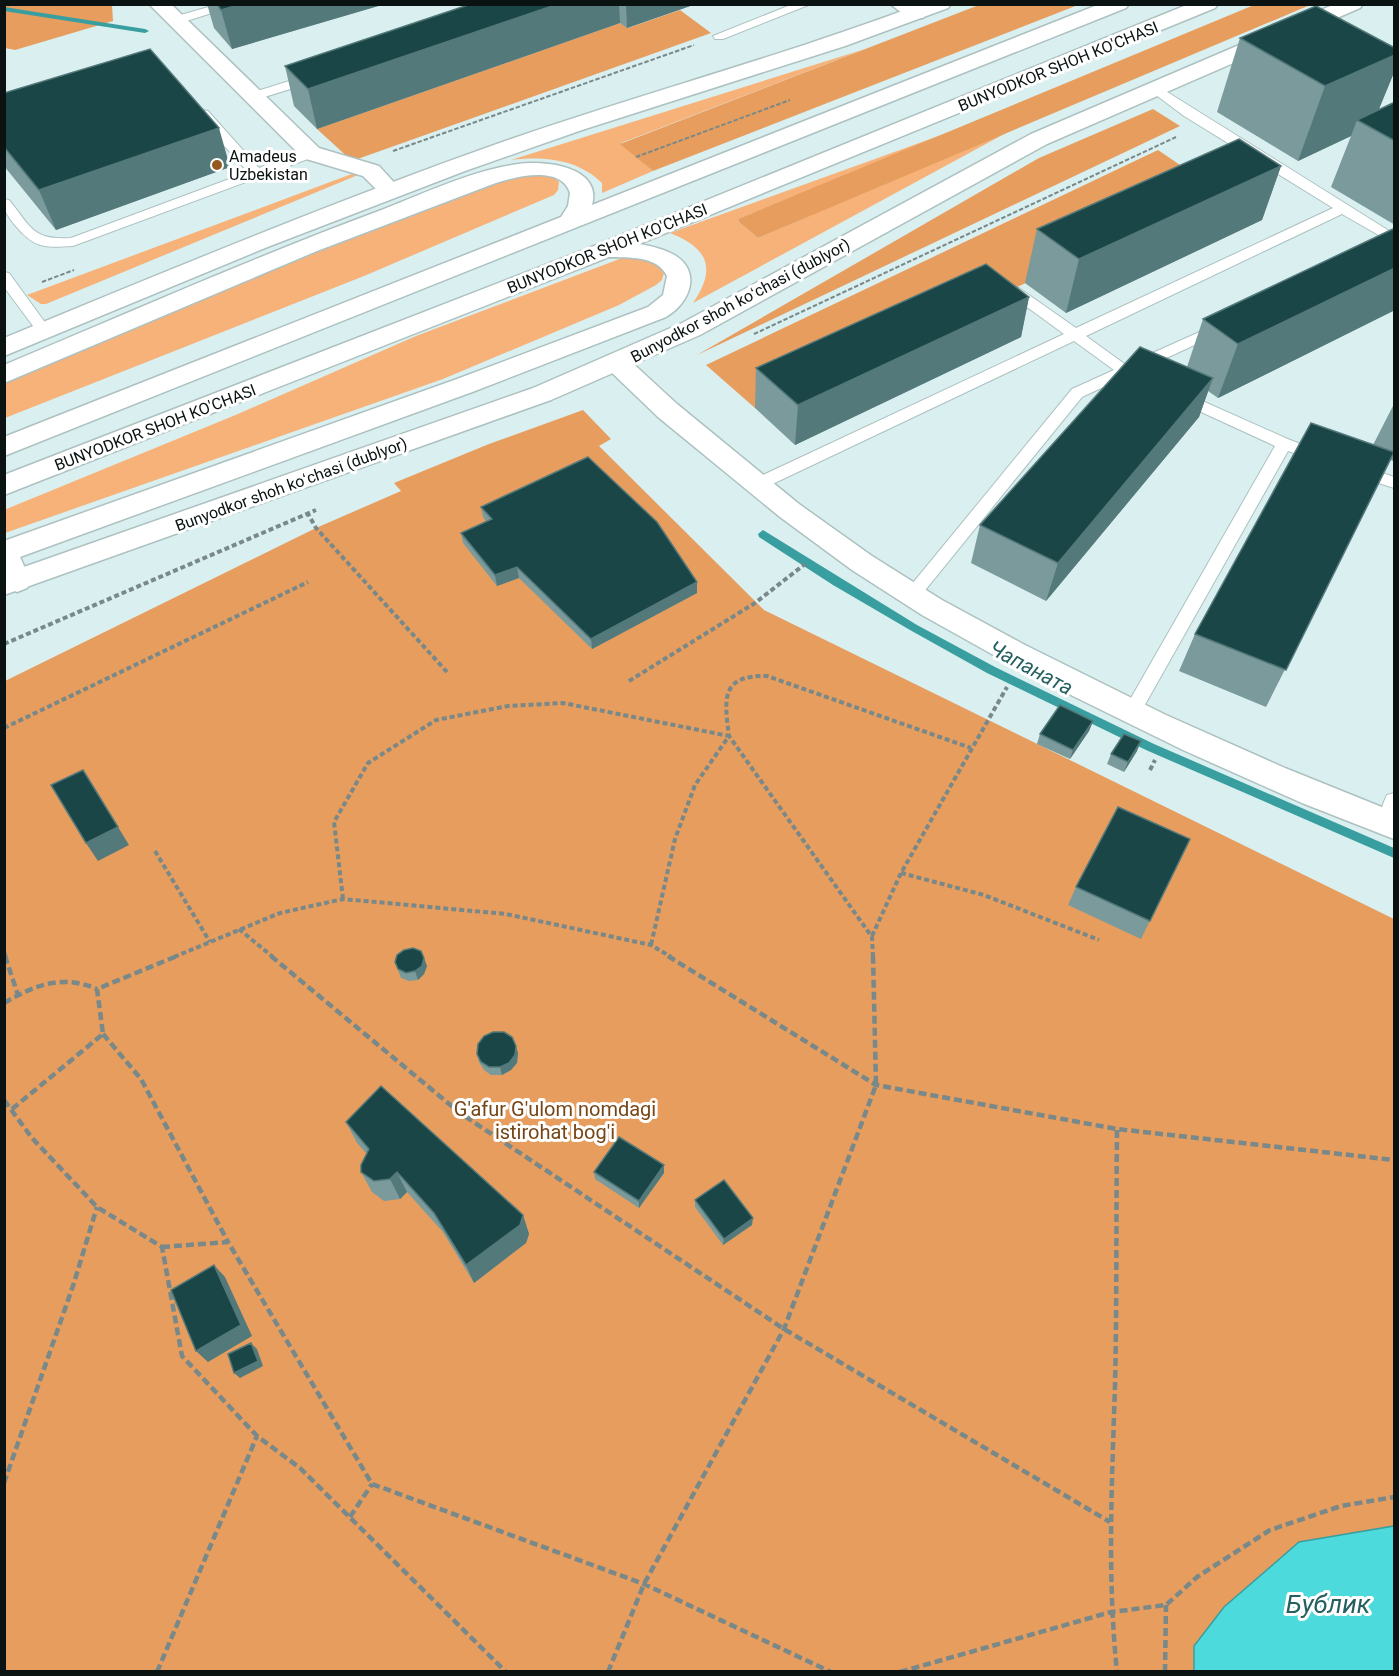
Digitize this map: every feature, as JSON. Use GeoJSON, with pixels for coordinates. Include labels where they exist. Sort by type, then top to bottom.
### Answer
{"type":"FeatureCollection","features":[{"type":"Feature","properties":{"kind":"main road"},"geometry":{"type":"LineString","coordinates":[[159,4],[311,153],[350,167],[371,171],[390,190]]}},
{"type":"Feature","properties":{"kind":"main road"},"geometry":{"type":"LineString","coordinates":[[4,348],[390,190],[908,10],[941,4]]}},
{"type":"Feature","properties":{"kind":"main road","name":"BUNYODKOR SHOH KO'CHASI"},"geometry":{"type":"LineString","coordinates":[[14,443],[1119,4]]}},
{"type":"Feature","properties":{"kind":"main road","name":"BUNYODKOR SHOH KO'CHASI"},"geometry":{"type":"LineString","coordinates":[[4,486],[602,251],[1208,4]]}},
{"type":"Feature","properties":{"kind":"main road","name":"Bunyodkor shoh koʻchasi (dublyor)"},"geometry":{"type":"LineString","coordinates":[[11,583],[542,394],[617,363],[691,329],[1039,139],[1156,89],[1254,52],[1353,4]]}},
{"type":"Feature","properties":{"kind":"main road"},"geometry":{"type":"LineString","coordinates":[[4,375],[363,224],[516,170],[548,170],[577,183],[581,191],[581,201],[570,221]]}},
{"type":"Feature","properties":{"kind":"main road"},"geometry":{"type":"LineString","coordinates":[[11,583],[4,552],[466,385],[657,312],[674,298],[679,286],[678,274],[665,260],[640,252],[602,251]]}},
{"type":"Feature","properties":{"kind":"main road"},"geometry":{"type":"LineString","coordinates":[[617,363],[639,387],[756,485],[836,544],[912,595],[1025,658],[1207,747],[1393,817]]}},
{"type":"Feature","properties":{"kind":"lane"},"geometry":{"type":"LineString","coordinates":[[174,21],[234,4]]}},
{"type":"Feature","properties":{"kind":"lane"},"geometry":{"type":"LineString","coordinates":[[719,36],[805,4]]}},
{"type":"Feature","properties":{"kind":"lane"},"geometry":{"type":"LineString","coordinates":[[252,97],[330,72]]}},
{"type":"Feature","properties":{"kind":"lane"},"geometry":{"type":"LineString","coordinates":[[1156,89],[1189,113],[1395,240]]}},
{"type":"Feature","properties":{"kind":"lane"},"geometry":{"type":"LineString","coordinates":[[190,100],[257,174]]}},
{"type":"Feature","properties":{"kind":"lane"},"geometry":{"type":"LineString","coordinates":[[4,203],[33,238],[62,244],[73,242],[311,153]]}},
{"type":"Feature","properties":{"kind":"lane"},"geometry":{"type":"LineString","coordinates":[[756,485],[1342,209]]}},
{"type":"Feature","properties":{"kind":"lane"},"geometry":{"type":"LineString","coordinates":[[4,276],[44,332]]}},
{"type":"Feature","properties":{"kind":"lane"},"geometry":{"type":"LineString","coordinates":[[1014,291],[1125,371],[1146,381]]}},
{"type":"Feature","properties":{"kind":"lane"},"geometry":{"type":"LineString","coordinates":[[912,595],[1077,393],[1233,322]]}},
{"type":"Feature","properties":{"kind":"lane"},"geometry":{"type":"LineString","coordinates":[[1167,391],[1284,444],[1395,483]]}},
{"type":"Feature","properties":{"kind":"lane"},"geometry":{"type":"LineString","coordinates":[[1132,712],[1284,444]]}},
{"type":"Feature","properties":{"kind":"path"},"geometry":{"type":"LineString","coordinates":[[350,167],[719,36]]}},
{"type":"Feature","properties":{"kind":"path"},"geometry":{"type":"LineString","coordinates":[[751,335],[1187,132],[1189,113]]}},
{"type":"Feature","properties":{"kind":"path"},"geometry":{"type":"LineString","coordinates":[[4,644],[308,513],[316,528],[447,672]]}},
{"type":"Feature","properties":{"kind":"path"},"geometry":{"type":"LineString","coordinates":[[628,681],[754,603],[800,567]]}},
{"type":"Feature","properties":{"kind":"path"},"geometry":{"type":"LineString","coordinates":[[4,728],[308,582]]}},
{"type":"Feature","properties":{"kind":"path"},"geometry":{"type":"LineString","coordinates":[[872,937],[729,736],[726,704],[736,681],[744,676],[767,676],[971,748]]}},
{"type":"Feature","properties":{"kind":"path"},"geometry":{"type":"LineString","coordinates":[[609,1671],[644,1584],[784,1329],[876,1085],[872,937],[901,873],[1007,687]]}},
{"type":"Feature","properties":{"kind":"path"},"geometry":{"type":"LineString","coordinates":[[343,899],[334,822],[368,763],[436,720],[508,706],[563,703],[729,736]]}},
{"type":"Feature","properties":{"kind":"path"},"geometry":{"type":"LineString","coordinates":[[651,945],[675,839],[683,817],[695,785],[729,736]]}},
{"type":"Feature","properties":{"kind":"path"},"geometry":{"type":"LineString","coordinates":[[154,851],[210,942]]}},
{"type":"Feature","properties":{"kind":"path"},"geometry":{"type":"LineString","coordinates":[[901,873],[984,895],[1100,940]]}},
{"type":"Feature","properties":{"kind":"path"},"geometry":{"type":"LineString","coordinates":[[4,1003],[18,995],[60,980],[81,981],[97,989],[280,913],[343,899],[506,915],[651,945],[876,1085],[1117,1130],[1395,1160]]}},
{"type":"Feature","properties":{"kind":"path"},"geometry":{"type":"LineString","coordinates":[[239,929],[460,1113],[784,1329],[1110,1522]]}},
{"type":"Feature","properties":{"kind":"path"},"geometry":{"type":"LineString","coordinates":[[4,952],[18,995]]}},
{"type":"Feature","properties":{"kind":"path"},"geometry":{"type":"LineString","coordinates":[[97,989],[103,1034],[141,1079],[228,1242],[372,1484],[644,1584],[831,1671]]}},
{"type":"Feature","properties":{"kind":"path"},"geometry":{"type":"LineString","coordinates":[[12,1109],[103,1034]]}},
{"type":"Feature","properties":{"kind":"path"},"geometry":{"type":"LineString","coordinates":[[4,1100],[32,1137],[97,1207],[162,1247],[228,1242]]}},
{"type":"Feature","properties":{"kind":"path"},"geometry":{"type":"LineString","coordinates":[[1117,1130],[1110,1522],[1111,1612],[1117,1671]]}},
{"type":"Feature","properties":{"kind":"path"},"geometry":{"type":"LineString","coordinates":[[4,1483],[73,1286],[97,1207]]}},
{"type":"Feature","properties":{"kind":"path"},"geometry":{"type":"LineString","coordinates":[[162,1247],[182,1356],[257,1436],[300,1468],[507,1671]]}},
{"type":"Feature","properties":{"kind":"path"},"geometry":{"type":"LineString","coordinates":[[158,1671],[257,1436]]}},
{"type":"Feature","properties":{"kind":"path"},"geometry":{"type":"LineString","coordinates":[[350,1516],[372,1484]]}},
{"type":"Feature","properties":{"kind":"path"},"geometry":{"type":"LineString","coordinates":[[900,1671],[1111,1612],[1166,1605],[1197,1577],[1270,1530],[1341,1506],[1395,1497]]}},
{"type":"Feature","properties":{"kind":"path"},"geometry":{"type":"LineString","coordinates":[[1165,1671],[1166,1605]]}},
{"type":"Feature","properties":{"kind":"shaded area"},"geometry":{"type":"Polygon","coordinates":[[[865,49],[621,143],[653,171],[602,193],[602,183],[593,175],[571,164],[548,159],[511,160],[865,49]]]}},
{"type":"Feature","properties":{"kind":"shaded area"},"geometry":{"type":"Polygon","coordinates":[[[969,125],[738,219],[739,222],[758,238],[1019,126],[693,303],[705,279],[705,260],[693,245],[670,233],[969,125]]]}},
{"type":"Feature","properties":{"kind":"shaded area"},"geometry":{"type":"Polygon","coordinates":[[[357,172],[358,175],[46,304],[41,304],[27,295],[357,172]]]}},
{"type":"Feature","properties":{"kind":"shaded area"},"geometry":{"type":"Polygon","coordinates":[[[528,172],[553,177],[559,182],[558,190],[554,195],[364,276],[5,418],[5,381],[328,243],[528,172]]]}},
{"type":"Feature","properties":{"kind":"shaded area"},"geometry":{"type":"Polygon","coordinates":[[[630,255],[639,255],[665,269],[662,280],[656,285],[619,305],[443,379],[5,533],[4,510],[238,414],[416,336],[630,255]]]}},
{"type":"Feature","properties":{"kind":"green space"},"geometry":{"type":"Polygon","coordinates":[[[4,5],[112,5],[113,21],[15,50],[5,48],[4,5]]]}},
{"type":"Feature","properties":{"kind":"green space"},"geometry":{"type":"Polygon","coordinates":[[[979,5],[1078,5],[653,171],[620,144],[979,5]]]}},
{"type":"Feature","properties":{"kind":"green space"},"geometry":{"type":"Polygon","coordinates":[[[1254,5],[1310,5],[758,238],[739,222],[738,219],[1254,5]]]}},
{"type":"Feature","properties":{"kind":"green space"},"geometry":{"type":"Polygon","coordinates":[[[680,10],[711,33],[352,161],[317,129],[620,23],[628,28],[680,10]]]}},
{"type":"Feature","properties":{"kind":"green space"},"geometry":{"type":"Polygon","coordinates":[[[1153,109],[1180,126],[697,355],[1039,158],[1153,109]]]}},
{"type":"Feature","properties":{"kind":"green space"},"geometry":{"type":"Polygon","coordinates":[[[1158,150],[1221,193],[755,408],[706,365],[1158,150]]]}},
{"type":"Feature","properties":{"kind":"green space","name":"G'afur G'ulom nomdagi istirohat bog'i"},"geometry":{"type":"Polygon","coordinates":[[[583,410],[611,439],[599,446],[764,610],[1394,919],[1394,1526],[1299,1542],[1224,1607],[1194,1646],[1194,1671],[5,1672],[5,681],[316,528],[401,491],[394,483],[489,444],[583,410]]]}},
{"type":"Feature","properties":{"kind":"water","name":"Бублик"},"geometry":{"type":"Polygon","coordinates":[[[1394,1526],[1394,1671],[1194,1671],[1194,1646],[1224,1607],[1299,1542],[1394,1526]]]}},
{"type":"Feature","properties":{"kind":"building"},"geometry":{"type":"Polygon","coordinates":[[[217,4],[241,4],[221,10],[217,4]]]}},
{"type":"Feature","properties":{"kind":"building"},"geometry":{"type":"Polygon","coordinates":[[[471,4],[558,4],[308,89],[285,66],[471,4]]]}},
{"type":"Feature","properties":{"kind":"building"},"geometry":{"type":"Polygon","coordinates":[[[1316,6],[1395,48],[1395,55],[1325,86],[1240,38],[1316,6]]]}},
{"type":"Feature","properties":{"kind":"building"},"geometry":{"type":"Polygon","coordinates":[[[150,49],[219,128],[39,190],[4,147],[4,93],[150,49]]]}},
{"type":"Feature","properties":{"kind":"building"},"geometry":{"type":"Polygon","coordinates":[[[1395,102],[1395,141],[1357,120],[1395,102]]]}},
{"type":"Feature","properties":{"kind":"building"},"geometry":{"type":"Polygon","coordinates":[[[1239,139],[1281,166],[1079,259],[1037,229],[1239,139]]]}},
{"type":"Feature","properties":{"kind":"building"},"geometry":{"type":"Polygon","coordinates":[[[1395,228],[1395,268],[1238,344],[1203,319],[1395,228]]]}},
{"type":"Feature","properties":{"kind":"building"},"geometry":{"type":"Polygon","coordinates":[[[986,264],[1029,297],[798,405],[756,368],[986,264]]]}},
{"type":"Feature","properties":{"kind":"building"},"geometry":{"type":"Polygon","coordinates":[[[1140,347],[1213,378],[1058,563],[980,525],[1140,347]]]}},
{"type":"Feature","properties":{"kind":"building"},"geometry":{"type":"Polygon","coordinates":[[[1311,423],[1394,452],[1286,670],[1195,634],[1311,423]]]}},
{"type":"Feature","properties":{"kind":"building"},"geometry":{"type":"Polygon","coordinates":[[[588,457],[657,522],[697,582],[591,639],[517,567],[495,575],[461,533],[492,519],[481,507],[588,457]]]}},
{"type":"Feature","properties":{"kind":"building"},"geometry":{"type":"Polygon","coordinates":[[[1060,705],[1093,721],[1073,750],[1040,734],[1060,705]]]}},
{"type":"Feature","properties":{"kind":"building"},"geometry":{"type":"Polygon","coordinates":[[[1124,734],[1141,741],[1128,762],[1111,754],[1124,734]]]}},
{"type":"Feature","properties":{"kind":"building"},"geometry":{"type":"Polygon","coordinates":[[[83,770],[118,827],[86,843],[51,785],[83,770]]]}},
{"type":"Feature","properties":{"kind":"building"},"geometry":{"type":"Polygon","coordinates":[[[1118,807],[1190,839],[1150,921],[1076,887],[1118,807]]]}},
{"type":"Feature","properties":{"kind":"building"},"geometry":{"type":"Polygon","coordinates":[[[413,948],[421,951],[424,958],[422,966],[406,973],[398,969],[395,962],[397,955],[413,948]]]}},
{"type":"Feature","properties":{"kind":"building"},"geometry":{"type":"Polygon","coordinates":[[[493,1032],[504,1032],[512,1037],[516,1046],[515,1055],[509,1063],[500,1067],[489,1067],[481,1062],[477,1054],[478,1044],[484,1036],[493,1032]]]}},
{"type":"Feature","properties":{"kind":"building"},"geometry":{"type":"Polygon","coordinates":[[[381,1086],[523,1215],[520,1225],[466,1265],[434,1213],[397,1172],[390,1179],[374,1181],[361,1172],[361,1165],[369,1149],[346,1122],[381,1086]]]}},
{"type":"Feature","properties":{"kind":"building"},"geometry":{"type":"Polygon","coordinates":[[[619,1137],[664,1165],[639,1201],[594,1172],[619,1137]]]}},
{"type":"Feature","properties":{"kind":"building"},"geometry":{"type":"Polygon","coordinates":[[[724,1180],[753,1218],[724,1239],[695,1200],[724,1180]]]}},
{"type":"Feature","properties":{"kind":"building"},"geometry":{"type":"Polygon","coordinates":[[[214,1265],[241,1325],[196,1351],[171,1290],[214,1265]]]}},
{"type":"Feature","properties":{"kind":"building"},"geometry":{"type":"Polygon","coordinates":[[[251,1343],[258,1361],[234,1373],[228,1354],[251,1343]]]}},
{"type":"Feature","properties":{"kind":"waterway","name":"Чапаната"},"geometry":{"type":"LineString","coordinates":[[4,9],[145,31]]}},
{"type":"Feature","properties":{"kind":"waterway","name":"Чапаната"},"geometry":{"type":"LineString","coordinates":[[763,534],[837,582],[991,670],[1150,747],[1394,853]]}},
{"type":"Feature","properties":{"kind":"place","name":"Amadeus Uzbekistan"},"geometry":{"type":"Point","coordinates":[217,165]}}]}
